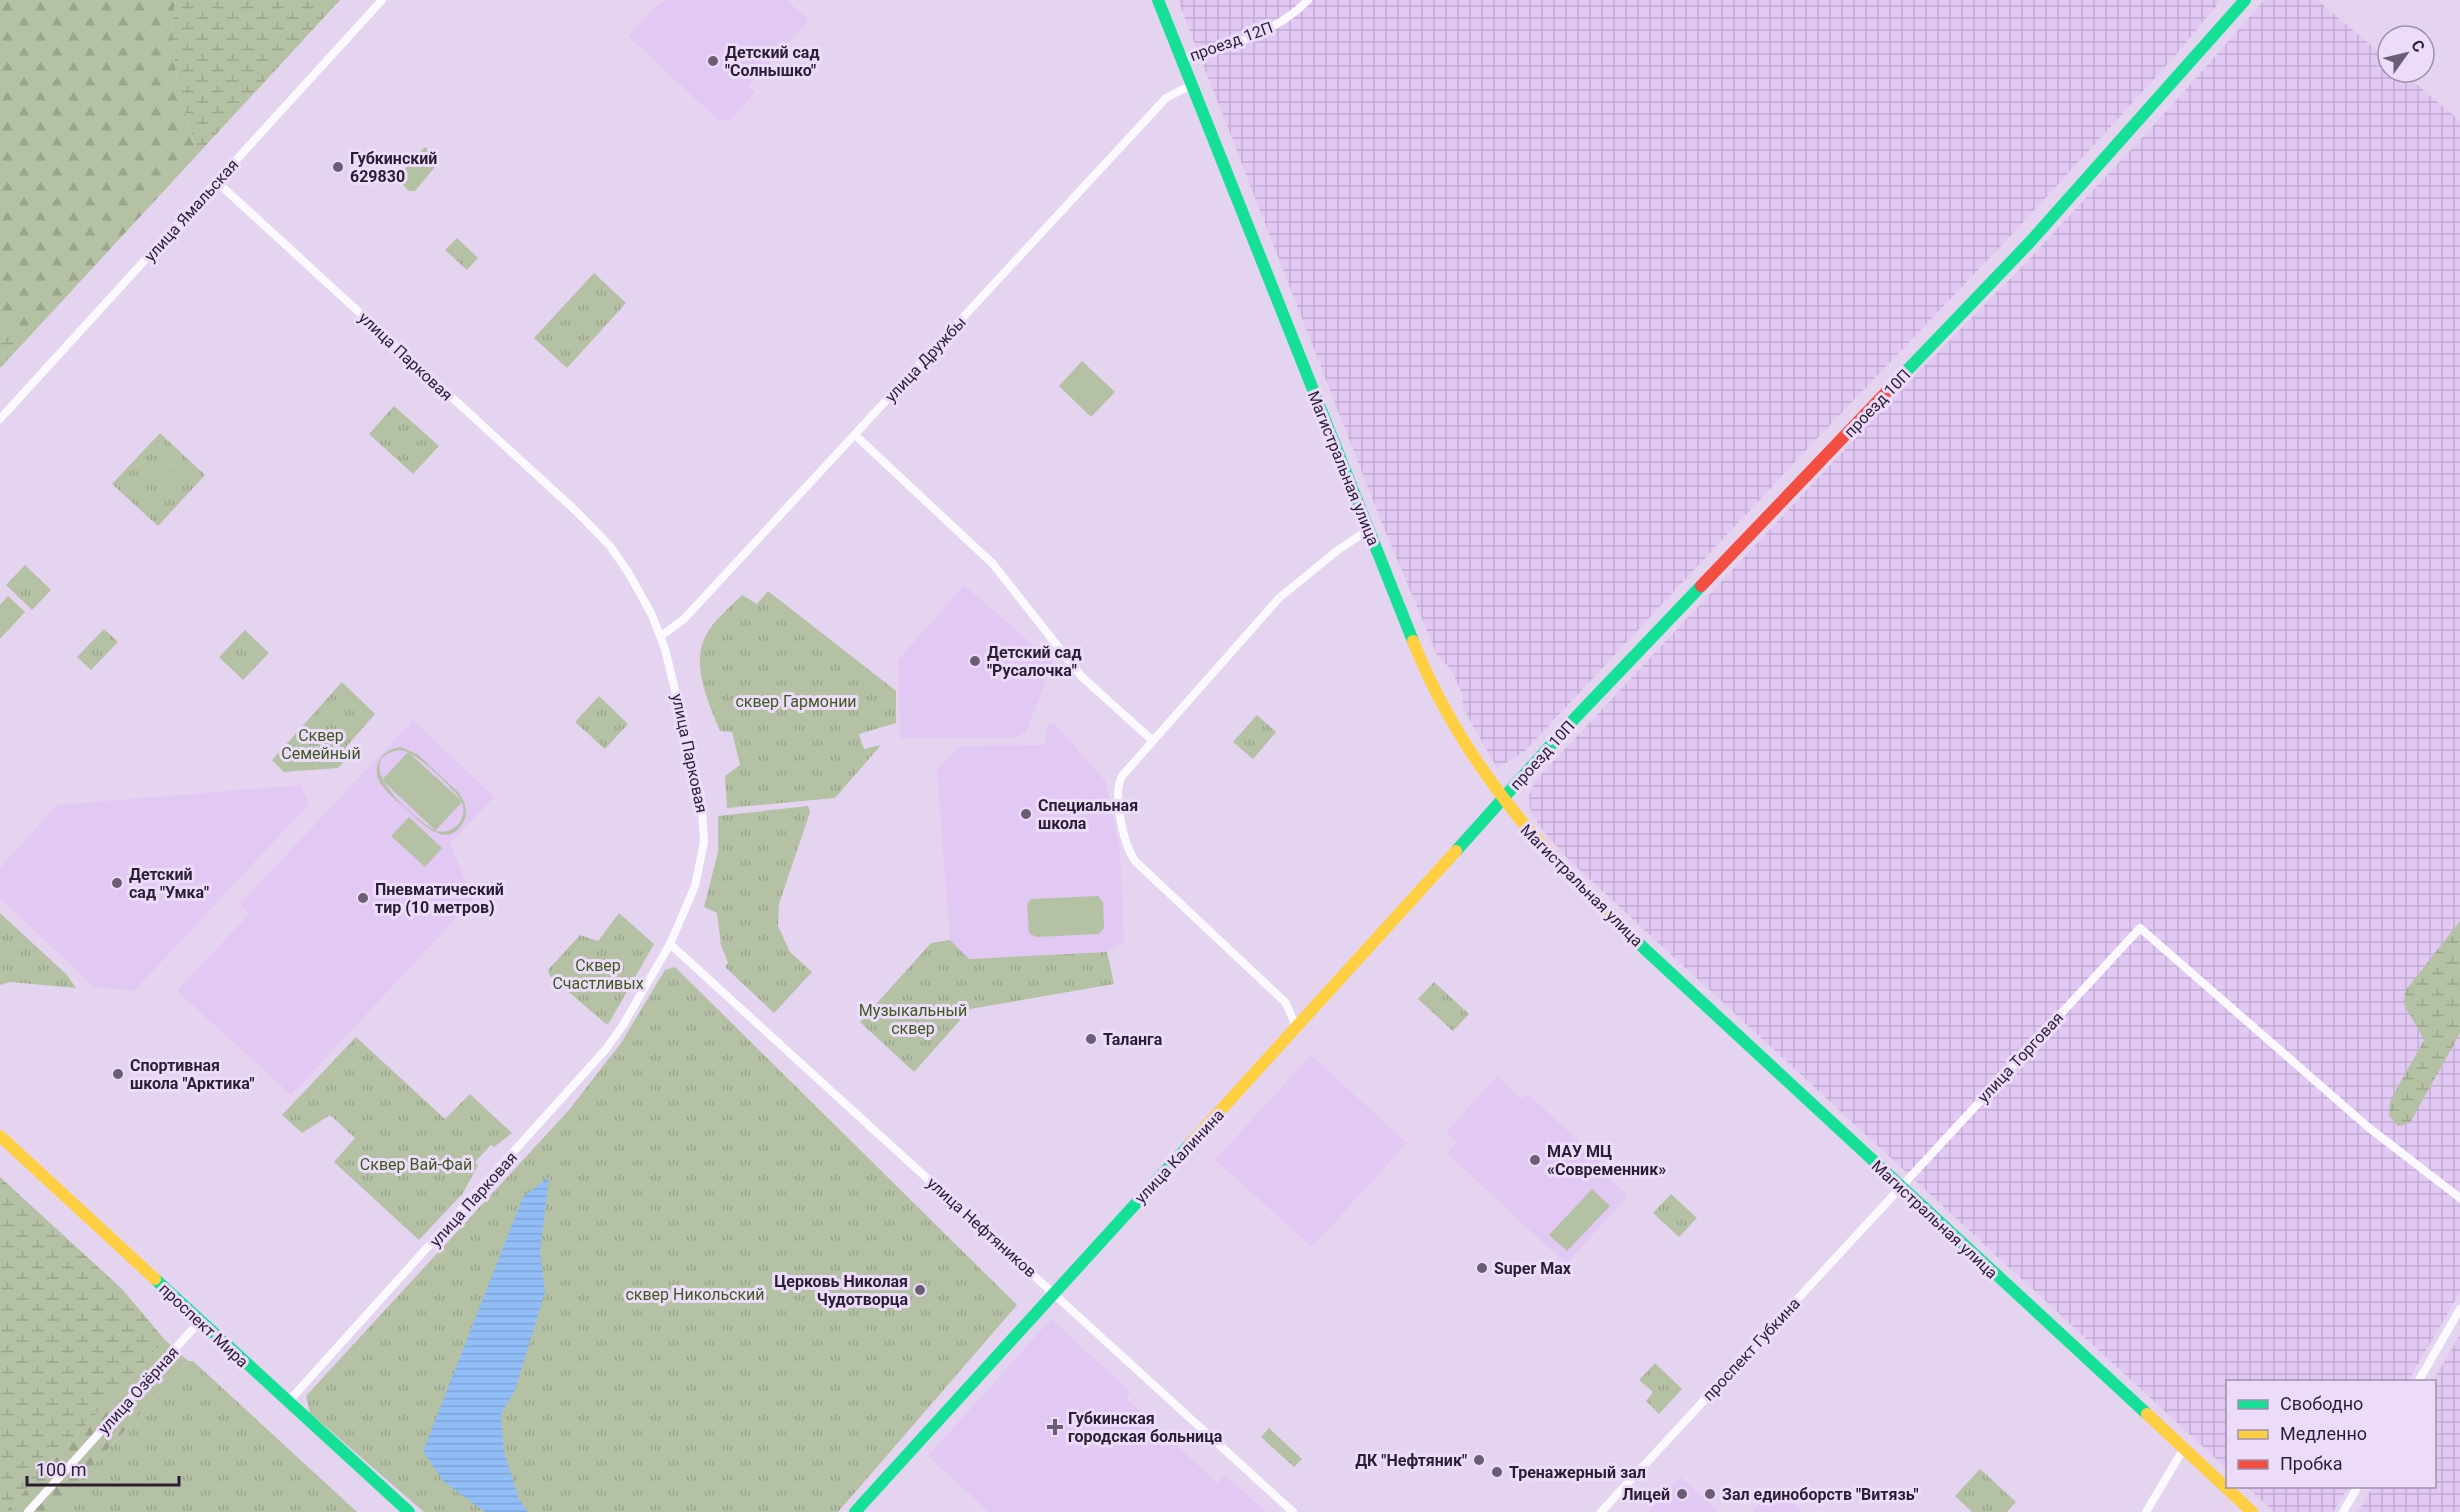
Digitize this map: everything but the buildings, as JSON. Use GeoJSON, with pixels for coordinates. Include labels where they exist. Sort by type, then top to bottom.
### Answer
{"type":"FeatureCollection","features":[{"type":"Feature","properties":{"kind":"main road","name":"Магистральная улица"},"geometry":{"type":"LineString","coordinates":[[1158,0],[1438,701],[1460,741],[1501,799],[1542,848],[1590,898],[2226,1488]]}},
{"type":"Feature","properties":{"kind":"main road","name":"проезд 10П"},"geometry":{"type":"LineString","coordinates":[[1501,799],[2030,242],[2245,0]]}},
{"type":"Feature","properties":{"kind":"main road","name":"улица Калинина"},"geometry":{"type":"LineString","coordinates":[[855,1512],[1053,1292],[1297,1029],[1501,799]]}},
{"type":"Feature","properties":{"kind":"main road","name":"проспект Мира"},"geometry":{"type":"LineString","coordinates":[[0,1136],[409,1512]]}},
{"type":"Feature","properties":{"kind":"main road","name":"Магистральная улица"},"geometry":{"type":"LineString","coordinates":[[2226,1488],[2252,1512]]}},
{"type":"Feature","properties":{"kind":"street","name":"улица Ямальская"},"geometry":{"type":"LineString","coordinates":[[0,419],[382,0]]}},
{"type":"Feature","properties":{"kind":"street","name":"проезд 12П"},"geometry":{"type":"LineString","coordinates":[[1181,59],[1217,49],[1278,25],[1293,16],[1308,0]]}},
{"type":"Feature","properties":{"kind":"street","name":"улица Дружбы"},"geometry":{"type":"LineString","coordinates":[[661,636],[684,619],[1166,98],[1191,85]]}},
{"type":"Feature","properties":{"kind":"street","name":"улица Парковая"},"geometry":{"type":"LineString","coordinates":[[217,182],[599,535],[628,572],[661,636],[694,758],[704,826],[702,858],[695,886],[670,944],[623,1025],[591,1067],[288,1402]]}},
{"type":"Feature","properties":{"kind":"street"},"geometry":{"type":"LineString","coordinates":[[855,435],[993,564],[1077,672],[1153,741]]}},
{"type":"Feature","properties":{"kind":"street"},"geometry":{"type":"LineString","coordinates":[[1297,1029],[1286,1003],[1141,868],[1130,853],[1116,790],[1122,776],[1288,590],[1338,550],[1368,530]]}},
{"type":"Feature","properties":{"kind":"street","name":"улица Торговая"},"geometry":{"type":"LineString","coordinates":[[1900,1186],[2140,928],[2380,1137],[2460,1198]]}},
{"type":"Feature","properties":{"kind":"street","name":"улица Нефтяников"},"geometry":{"type":"LineString","coordinates":[[670,944],[1293,1512]]}},
{"type":"Feature","properties":{"kind":"street","name":"проспект Губкина"},"geometry":{"type":"LineString","coordinates":[[1601,1512],[1900,1186]]}},
{"type":"Feature","properties":{"kind":"street"},"geometry":{"type":"LineString","coordinates":[[2419,1380],[2460,1309]]}},
{"type":"Feature","properties":{"kind":"street","name":"улица Озёрная"},"geometry":{"type":"LineString","coordinates":[[28,1512],[200,1321]]}},
{"type":"Feature","properties":{"kind":"street"},"geometry":{"type":"LineString","coordinates":[[2145,1512],[2184,1448]]}},
{"type":"Feature","properties":{"kind":"street"},"geometry":{"type":"LineString","coordinates":[[2343,1512],[2357,1488]]}},
{"type":"Feature","properties":{"kind":"shaded area","name":"Детский сад \"Солнышко\""},"geometry":{"type":"Polygon","coordinates":[[[668,0],[787,0],[809,21],[748,86],[755,92],[730,120],[718,120],[628,36],[657,5],[668,0]]]}},
{"type":"Feature","properties":{"kind":"shaded area"},"geometry":{"type":"Polygon","coordinates":[[[1178,0],[2221,0],[2174,57],[2020,226],[1807,449],[1524,752],[1497,768],[1463,708],[1462,694],[1451,669],[1437,655],[1379,516],[1178,0]]]}},
{"type":"Feature","properties":{"kind":"shaded area"},"geometry":{"type":"Polygon","coordinates":[[[2264,0],[2317,0],[2376,50],[2376,84],[2416,84],[2460,121],[2460,1292],[2409,1380],[2226,1380],[2226,1468],[1570,861],[1541,828],[1530,809],[1529,795],[1535,781],[1894,397],[2019,270],[2176,101],[2264,0]]]}},
{"type":"Feature","properties":{"kind":"shaded area","name":"Детский сад \"Русалочка\""},"geometry":{"type":"Polygon","coordinates":[[[964,585],[1053,662],[1026,732],[1015,738],[900,738],[898,660],[964,585]]]}},
{"type":"Feature","properties":{"kind":"shaded area"},"geometry":{"type":"Polygon","coordinates":[[[413,720],[494,797],[450,843],[473,900],[291,1095],[177,991],[249,914],[240,904],[413,720]]]}},
{"type":"Feature","properties":{"kind":"shaded area","name":"Специальная школа"},"geometry":{"type":"Polygon","coordinates":[[[1054,723],[1106,782],[1120,852],[1124,942],[1107,952],[968,959],[950,940],[937,769],[959,746],[1044,745],[1048,724],[1054,723]]]}},
{"type":"Feature","properties":{"kind":"shaded area","name":"Детский сад \"Умка\""},"geometry":{"type":"Polygon","coordinates":[[[301,785],[309,804],[134,991],[94,987],[0,898],[0,868],[57,805],[301,785]]]}},
{"type":"Feature","properties":{"kind":"shaded area"},"geometry":{"type":"Polygon","coordinates":[[[1311,1055],[1407,1143],[1312,1247],[1215,1160],[1311,1055]]]}},
{"type":"Feature","properties":{"kind":"shaded area"},"geometry":{"type":"Polygon","coordinates":[[[1497,1076],[1522,1099],[1528,1094],[1611,1171],[1607,1176],[1628,1196],[1566,1264],[1447,1153],[1457,1142],[1446,1132],[1497,1076]]]}},
{"type":"Feature","properties":{"kind":"shaded area","name":"Губкинская городская больница"},"geometry":{"type":"Polygon","coordinates":[[[1051,1319],[1131,1392],[1126,1398],[1217,1483],[1225,1475],[1266,1512],[989,1512],[928,1456],[1051,1319]]]}},
{"type":"Feature","properties":{"kind":"shaded area"},"geometry":{"type":"Polygon","coordinates":[[[2460,1335],[2460,1512],[2358,1512],[2372,1488],[2436,1488],[2436,1380],[2434,1380],[2460,1335]]]}},
{"type":"Feature","properties":{"kind":"shaded area","name":"Лицей"},"geometry":{"type":"Polygon","coordinates":[[[1680,1477],[1719,1512],[1648,1512],[1680,1477]]]}},
{"type":"Feature","properties":{"kind":"shaded area"},"geometry":{"type":"Polygon","coordinates":[[[1775,1487],[1803,1512],[1752,1512],[1775,1487]]]}},
{"type":"Feature","properties":{"kind":"shaded area"},"geometry":{"type":"Polygon","coordinates":[[[2248,1488],[2347,1488],[2333,1512],[2274,1512],[2248,1488]]]}},
{"type":"Feature","properties":{"kind":"green space"},"geometry":{"type":"Polygon","coordinates":[[[0,0],[176,0],[173,19],[174,59],[197,155],[28,338],[0,325],[0,0]]]}},
{"type":"Feature","properties":{"kind":"green space"},"geometry":{"type":"Polygon","coordinates":[[[176,0],[340,0],[197,155],[174,59],[173,19],[176,0]]]}},
{"type":"Feature","properties":{"kind":"green space"},"geometry":{"type":"Polygon","coordinates":[[[425,147],[440,161],[415,191],[409,191],[396,178],[425,147]]]}},
{"type":"Feature","properties":{"kind":"green space"},"geometry":{"type":"Polygon","coordinates":[[[457,238],[478,258],[467,270],[445,250],[457,238]]]}},
{"type":"Feature","properties":{"kind":"green space"},"geometry":{"type":"Polygon","coordinates":[[[594,273],[626,303],[567,368],[534,338],[594,273]]]}},
{"type":"Feature","properties":{"kind":"green space"},"geometry":{"type":"Polygon","coordinates":[[[0,325],[28,338],[0,368],[0,325]]]}},
{"type":"Feature","properties":{"kind":"green space"},"geometry":{"type":"Polygon","coordinates":[[[1082,361],[1115,392],[1091,417],[1059,386],[1082,361]]]}},
{"type":"Feature","properties":{"kind":"green space"},"geometry":{"type":"Polygon","coordinates":[[[394,406],[439,446],[413,474],[369,434],[394,406]]]}},
{"type":"Feature","properties":{"kind":"green space"},"geometry":{"type":"Polygon","coordinates":[[[160,433],[205,475],[158,526],[112,484],[160,433]]]}},
{"type":"Feature","properties":{"kind":"green space"},"geometry":{"type":"Polygon","coordinates":[[[158,457],[181,479],[170,491],[147,469],[158,457]]]}},
{"type":"Feature","properties":{"kind":"green space"},"geometry":{"type":"Polygon","coordinates":[[[25,565],[51,590],[32,610],[6,585],[25,565]]]}},
{"type":"Feature","properties":{"kind":"green space","name":"сквер Гармонии"},"geometry":{"type":"Polygon","coordinates":[[[768,591],[896,691],[896,723],[859,734],[864,749],[881,745],[835,798],[727,808],[725,776],[740,765],[732,732],[720,731],[703,685],[701,648],[712,626],[742,595],[757,604],[768,591]]]}},
{"type":"Feature","properties":{"kind":"green space"},"geometry":{"type":"Polygon","coordinates":[[[8,596],[25,612],[0,639],[0,605],[8,596]]]}},
{"type":"Feature","properties":{"kind":"green space"},"geometry":{"type":"Polygon","coordinates":[[[104,629],[118,642],[91,670],[77,657],[104,629]]]}},
{"type":"Feature","properties":{"kind":"green space"},"geometry":{"type":"Polygon","coordinates":[[[245,630],[269,653],[243,680],[219,657],[245,630]]]}},
{"type":"Feature","properties":{"kind":"green space","name":"Сквер Семейный"},"geometry":{"type":"Polygon","coordinates":[[[342,682],[375,714],[346,747],[350,756],[338,768],[284,772],[272,760],[342,682]]]}},
{"type":"Feature","properties":{"kind":"green space"},"geometry":{"type":"Polygon","coordinates":[[[599,696],[628,724],[605,749],[575,722],[599,696]]]}},
{"type":"Feature","properties":{"kind":"green space"},"geometry":{"type":"Polygon","coordinates":[[[1257,715],[1276,732],[1253,759],[1233,742],[1257,715]]]}},
{"type":"Feature","properties":{"kind":"green space"},"geometry":{"type":"Polygon","coordinates":[[[400,747],[417,754],[459,793],[465,804],[466,816],[460,828],[445,835],[436,833],[428,828],[414,816],[435,830],[386,784],[411,813],[383,786],[377,774],[380,759],[389,751],[400,747]],[[400,750],[385,755],[379,765],[383,779],[408,752],[400,750]],[[410,753],[462,801],[424,763],[410,753]],[[462,802],[435,831],[448,831],[458,825],[463,809],[462,802]]]}},
{"type":"Feature","properties":{"kind":"green space"},"geometry":{"type":"Polygon","coordinates":[[[808,806],[810,812],[779,904],[778,926],[790,952],[812,972],[774,1013],[725,967],[728,963],[721,945],[717,913],[704,907],[718,852],[718,816],[808,806]]]}},
{"type":"Feature","properties":{"kind":"green space"},"geometry":{"type":"Polygon","coordinates":[[[409,817],[442,848],[425,867],[391,836],[409,817]]]}},
{"type":"Feature","properties":{"kind":"green space"},"geometry":{"type":"Polygon","coordinates":[[[1098,896],[1103,902],[1104,928],[1099,934],[1036,937],[1029,933],[1027,904],[1031,899],[1098,896]]]}},
{"type":"Feature","properties":{"kind":"green space"},"geometry":{"type":"Polygon","coordinates":[[[0,913],[67,975],[76,988],[10,982],[0,985],[0,913]]]}},
{"type":"Feature","properties":{"kind":"green space","name":"Сквер Счастливых"},"geometry":{"type":"Polygon","coordinates":[[[619,913],[654,944],[609,1023],[606,1024],[550,976],[548,970],[580,935],[598,941],[619,913]]]}},
{"type":"Feature","properties":{"kind":"green space"},"geometry":{"type":"Polygon","coordinates":[[[2460,921],[2460,1033],[2410,1123],[2398,1126],[2389,1116],[2390,1101],[2424,1040],[2404,1004],[2405,991],[2460,921]]]}},
{"type":"Feature","properties":{"kind":"green space","name":"Музыкальный сквер"},"geometry":{"type":"Polygon","coordinates":[[[950,940],[969,959],[1107,952],[1114,984],[970,1009],[914,1072],[860,1022],[931,943],[950,940]]]}},
{"type":"Feature","properties":{"kind":"green space","name":"сквер Никольский"},"geometry":{"type":"Polygon","coordinates":[[[675,967],[1017,1305],[838,1512],[424,1512],[310,1413],[306,1396],[569,1110],[621,1043],[665,970],[675,967]]]}},
{"type":"Feature","properties":{"kind":"green space"},"geometry":{"type":"Polygon","coordinates":[[[1434,982],[1469,1014],[1453,1031],[1418,999],[1434,982]]]}},
{"type":"Feature","properties":{"kind":"green space","name":"Сквер Вай-Фай"},"geometry":{"type":"Polygon","coordinates":[[[356,1037],[445,1119],[470,1094],[512,1133],[494,1147],[491,1145],[475,1162],[478,1165],[463,1193],[419,1240],[334,1162],[355,1138],[330,1115],[302,1133],[282,1115],[356,1037]]]}},
{"type":"Feature","properties":{"kind":"green space"},"geometry":{"type":"Polygon","coordinates":[[[0,1177],[122,1289],[165,1340],[5,1512],[0,1512],[0,1177]]]}},
{"type":"Feature","properties":{"kind":"green space"},"geometry":{"type":"Polygon","coordinates":[[[1592,1189],[1610,1206],[1567,1251],[1549,1235],[1592,1189]]]}},
{"type":"Feature","properties":{"kind":"green space"},"geometry":{"type":"Polygon","coordinates":[[[1671,1194],[1697,1218],[1679,1237],[1653,1213],[1671,1194]]]}},
{"type":"Feature","properties":{"kind":"green space"},"geometry":{"type":"Polygon","coordinates":[[[165,1340],[188,1361],[51,1512],[5,1512],[165,1340]]]}},
{"type":"Feature","properties":{"kind":"green space"},"geometry":{"type":"Polygon","coordinates":[[[188,1361],[193,1361],[357,1512],[51,1512],[188,1361]]]}},
{"type":"Feature","properties":{"kind":"green space"},"geometry":{"type":"Polygon","coordinates":[[[1655,1363],[1682,1389],[1659,1414],[1646,1401],[1653,1392],[1639,1380],[1655,1363]]]}},
{"type":"Feature","properties":{"kind":"green space"},"geometry":{"type":"Polygon","coordinates":[[[1269,1428],[1302,1459],[1294,1467],[1261,1437],[1269,1428]]]}},
{"type":"Feature","properties":{"kind":"green space"},"geometry":{"type":"Polygon","coordinates":[[[1980,1469],[2016,1502],[2007,1512],[1972,1512],[1955,1496],[1980,1469]]]}},
{"type":"Feature","properties":{"kind":"water"},"geometry":{"type":"Polygon","coordinates":[[[549,1177],[540,1252],[545,1292],[515,1390],[501,1414],[504,1452],[519,1499],[528,1512],[485,1512],[444,1482],[423,1451],[523,1197],[549,1177]]]}},
{"type":"Feature","properties":{"kind":"traffic: fast"},"geometry":{"type":"LineString","coordinates":[[1158,0],[1413,641]]}},
{"type":"Feature","properties":{"kind":"traffic: fast"},"geometry":{"type":"LineString","coordinates":[[1896,382],[2030,242],[2245,0]]}},
{"type":"Feature","properties":{"kind":"traffic: fast"},"geometry":{"type":"LineString","coordinates":[[1456,851],[1576,717],[1701,586]]}},
{"type":"Feature","properties":{"kind":"traffic: fast"},"geometry":{"type":"LineString","coordinates":[[1635,940],[2147,1414]]}},
{"type":"Feature","properties":{"kind":"traffic: fast"},"geometry":{"type":"LineString","coordinates":[[855,1512],[1190,1144]]}},
{"type":"Feature","properties":{"kind":"traffic: fast"},"geometry":{"type":"LineString","coordinates":[[155,1279],[409,1512]]}},
{"type":"Feature","properties":{"kind":"traffic: slow"},"geometry":{"type":"LineString","coordinates":[[1413,641],[1454,726],[1479,765],[1536,839],[1635,940]]}},
{"type":"Feature","properties":{"kind":"traffic: slow"},"geometry":{"type":"LineString","coordinates":[[1190,1144],[1456,851]]}},
{"type":"Feature","properties":{"kind":"traffic: slow"},"geometry":{"type":"LineString","coordinates":[[0,1136],[155,1279]]}},
{"type":"Feature","properties":{"kind":"traffic: slow"},"geometry":{"type":"LineString","coordinates":[[2147,1414],[2226,1488]]}},
{"type":"Feature","properties":{"kind":"traffic: slow"},"geometry":{"type":"LineString","coordinates":[[2226,1488],[2252,1512]]}},
{"type":"Feature","properties":{"kind":"traffic: jam"},"geometry":{"type":"LineString","coordinates":[[1701,586],[1896,382]]}},
{"type":"Feature","properties":{"kind":"place","name":"Детский сад \"Солнышко\""},"geometry":{"type":"Point","coordinates":[713,61]}},
{"type":"Feature","properties":{"kind":"place","name":"Губкинский 629830"},"geometry":{"type":"Point","coordinates":[338,167]}},
{"type":"Feature","properties":{"kind":"place","name":"Детский сад \"Русалочка\""},"geometry":{"type":"Point","coordinates":[975,661]}},
{"type":"Feature","properties":{"kind":"place","name":"Специальная школа"},"geometry":{"type":"Point","coordinates":[1026,814]}},
{"type":"Feature","properties":{"kind":"place","name":"Детский сад \"Умка\""},"geometry":{"type":"Point","coordinates":[117,883]}},
{"type":"Feature","properties":{"kind":"place","name":"Пневматический тир (10 метров)"},"geometry":{"type":"Point","coordinates":[363,898]}},
{"type":"Feature","properties":{"kind":"place","name":"Таланга"},"geometry":{"type":"Point","coordinates":[1091,1039]}},
{"type":"Feature","properties":{"kind":"place","name":"Спортивная школа \"Арктика\""},"geometry":{"type":"Point","coordinates":[118,1074]}},
{"type":"Feature","properties":{"kind":"place","name":"МАУ МЦ «Современник»"},"geometry":{"type":"Point","coordinates":[1535,1160]}},
{"type":"Feature","properties":{"kind":"place","name":"Super Max"},"geometry":{"type":"Point","coordinates":[1482,1268]}},
{"type":"Feature","properties":{"kind":"place","name":"Церковь Николая Чудотворца"},"geometry":{"type":"Point","coordinates":[920,1290]}},
{"type":"Feature","properties":{"kind":"place","name":"Губкинская городская больница"},"geometry":{"type":"Point","coordinates":[1055,1427]}},
{"type":"Feature","properties":{"kind":"place","name":"ДК \"Нефтяник\""},"geometry":{"type":"Point","coordinates":[1479,1460]}},
{"type":"Feature","properties":{"kind":"place","name":"Тренажерный зал"},"geometry":{"type":"Point","coordinates":[1497,1472]}},
{"type":"Feature","properties":{"kind":"place","name":"Лицей"},"geometry":{"type":"Point","coordinates":[1682,1494]}},
{"type":"Feature","properties":{"kind":"place","name":"Зал единоборств \"Витязь\""},"geometry":{"type":"Point","coordinates":[1710,1494]}}]}
